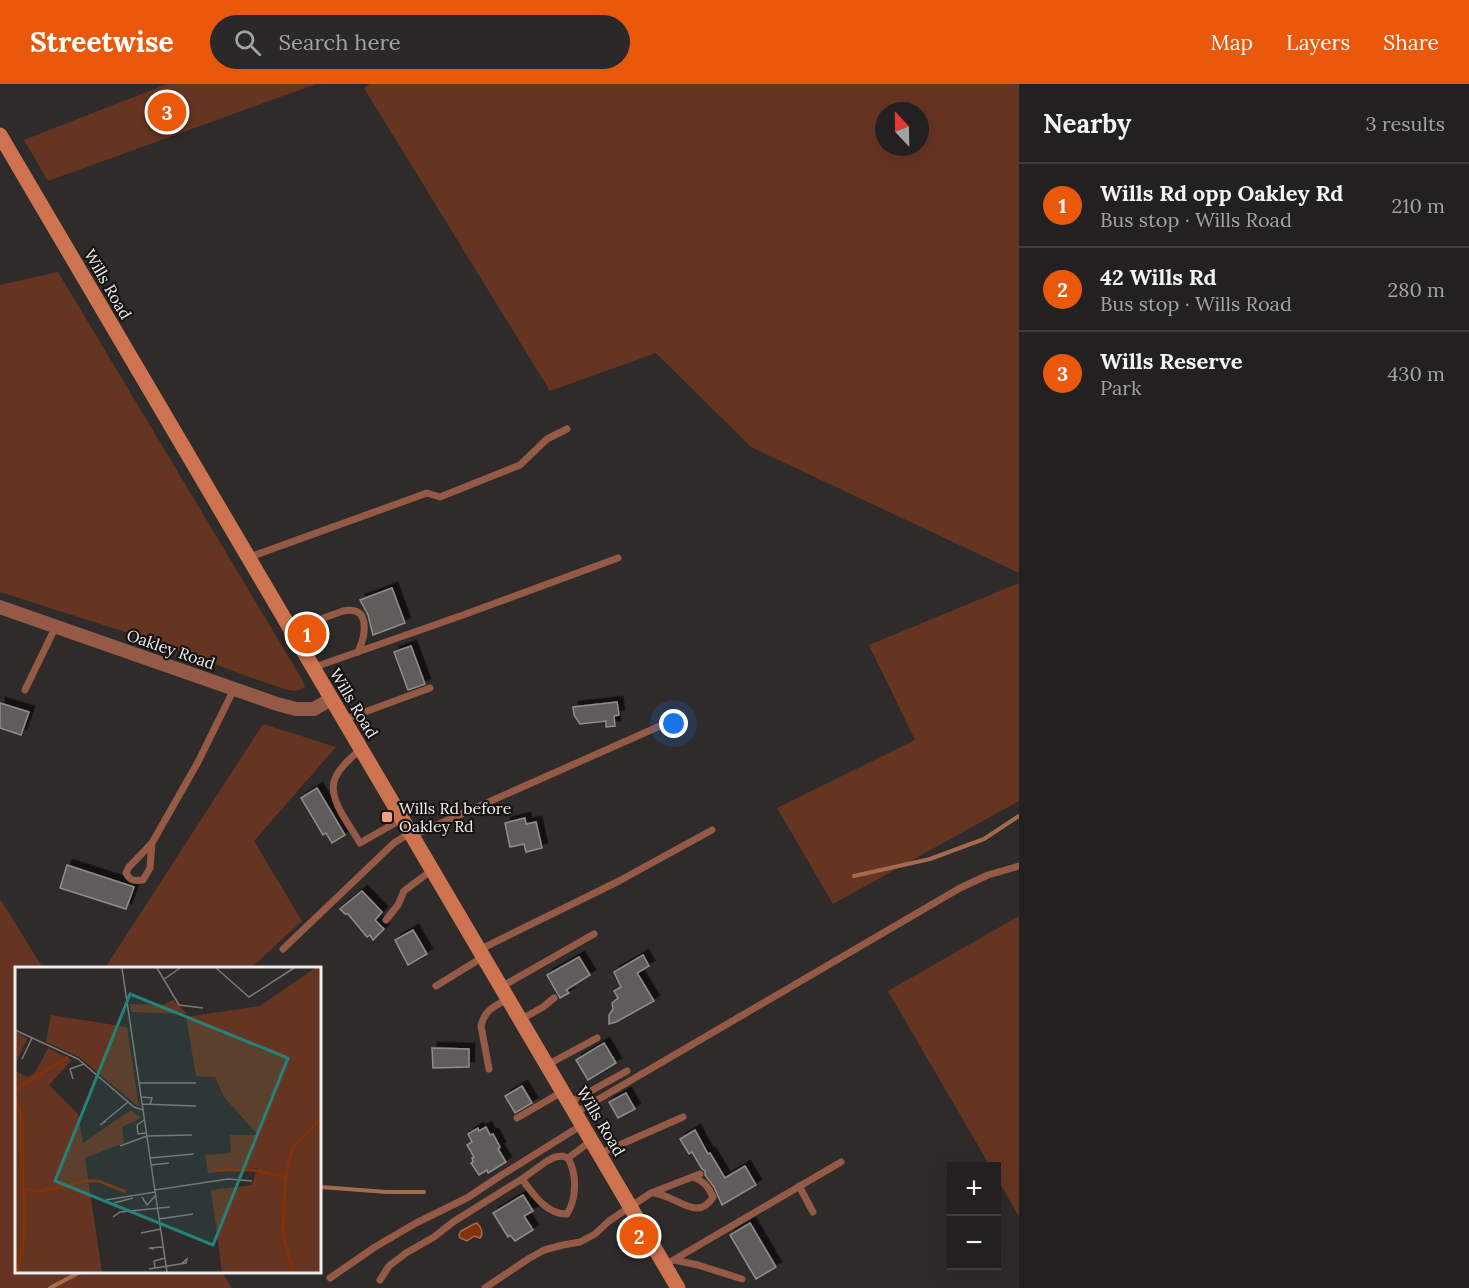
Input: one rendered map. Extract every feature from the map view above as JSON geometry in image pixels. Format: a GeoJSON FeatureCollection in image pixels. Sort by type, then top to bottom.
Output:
{"type":"FeatureCollection","features":[{"type":"Feature","properties":{"kind":"street","name":"Wills Road"},"geometry":{"type":"LineString","coordinates":[[0,135],[630,1206],[670,1263],[678,1288]]}},
{"type":"Feature","properties":{"kind":"street","name":"Oakley Road"},"geometry":{"type":"LineString","coordinates":[[0,607],[296,709],[314,709],[331,699]]}},
{"type":"Feature","properties":{"kind":"lane"},"geometry":{"type":"LineString","coordinates":[[248,558],[427,493],[440,497],[520,465],[547,439],[567,429]]}},
{"type":"Feature","properties":{"kind":"lane"},"geometry":{"type":"LineString","coordinates":[[312,668],[618,558]]}},
{"type":"Feature","properties":{"kind":"lane"},"geometry":{"type":"LineString","coordinates":[[290,630],[352,609],[362,616],[363,623],[363,637],[358,652]]}},
{"type":"Feature","properties":{"kind":"lane"},"geometry":{"type":"LineString","coordinates":[[25,690],[56,626]]}},
{"type":"Feature","properties":{"kind":"lane"},"geometry":{"type":"LineString","coordinates":[[343,720],[430,688]]}},
{"type":"Feature","properties":{"kind":"lane"},"geometry":{"type":"LineString","coordinates":[[152,843],[150,868],[143,880],[135,881],[128,878],[126,873],[129,867],[152,843],[198,762],[234,689]]}},
{"type":"Feature","properties":{"kind":"lane"},"geometry":{"type":"LineString","coordinates":[[283,949],[394,843],[660,726]]}},
{"type":"Feature","properties":{"kind":"lane"},"geometry":{"type":"LineString","coordinates":[[360,749],[344,766],[333,783],[333,792],[336,802],[360,843],[402,819]]}},
{"type":"Feature","properties":{"kind":"lane"},"geometry":{"type":"LineString","coordinates":[[436,986],[481,954],[712,830]]}},
{"type":"Feature","properties":{"kind":"lane"},"geometry":{"type":"LineString","coordinates":[[518,1118],[572,1108],[960,888],[987,875],[1019,866]]}},
{"type":"Feature","properties":{"kind":"lane"},"geometry":{"type":"LineString","coordinates":[[386,920],[398,905],[404,891],[432,870]]}},
{"type":"Feature","properties":{"kind":"lane"},"geometry":{"type":"LineString","coordinates":[[489,1069],[481,1026],[488,1011],[504,993],[594,934]]}},
{"type":"Feature","properties":{"kind":"lane"},"geometry":{"type":"LineString","coordinates":[[520,1020],[554,998]]}},
{"type":"Feature","properties":{"kind":"lane"},"geometry":{"type":"LineString","coordinates":[[547,1065],[597,1038]]}},
{"type":"Feature","properties":{"kind":"lane"},"geometry":{"type":"LineString","coordinates":[[330,1278],[375,1247],[416,1223],[467,1198],[500,1176],[572,1108],[627,1071]]}},
{"type":"Feature","properties":{"kind":"lane"},"geometry":{"type":"LineString","coordinates":[[380,1280],[389,1266],[406,1253],[434,1238],[453,1222],[555,1157],[568,1158],[683,1117]]}},
{"type":"Feature","properties":{"kind":"lane"},"geometry":{"type":"LineString","coordinates":[[522,1179],[547,1208],[558,1214],[567,1214],[574,1196],[572,1165],[568,1158]]}},
{"type":"Feature","properties":{"kind":"lane"},"geometry":{"type":"LineString","coordinates":[[670,1263],[840,1162]]}},
{"type":"Feature","properties":{"kind":"lane"},"geometry":{"type":"LineString","coordinates":[[485,1288],[544,1250],[580,1242],[595,1234],[609,1221],[651,1193],[696,1175],[709,1188],[713,1197],[708,1204],[693,1208],[662,1194],[651,1193]]}},
{"type":"Feature","properties":{"kind":"lane"},"geometry":{"type":"LineString","coordinates":[[799,1186],[813,1212]]}},
{"type":"Feature","properties":{"kind":"lane"},"geometry":{"type":"LineString","coordinates":[[670,1263],[698,1265],[742,1279]]}},
{"type":"Feature","properties":{"kind":"shaded area"},"geometry":{"type":"Polygon","coordinates":[[[167,84],[316,84],[48,181],[24,140],[167,84]]]}},
{"type":"Feature","properties":{"kind":"shaded area"},"geometry":{"type":"Polygon","coordinates":[[[370,84],[1019,84],[1019,573],[751,447],[656,353],[550,391],[364,88],[370,84]]]}},
{"type":"Feature","properties":{"kind":"shaded area"},"geometry":{"type":"Polygon","coordinates":[[[58,272],[305,687],[289,690],[272,685],[144,638],[0,592],[0,285],[58,272]]]}},
{"type":"Feature","properties":{"kind":"shaded area"},"geometry":{"type":"Polygon","coordinates":[[[1019,583],[1019,801],[833,904],[777,808],[915,740],[869,645],[1019,583]]]}},
{"type":"Feature","properties":{"kind":"shaded area"},"geometry":{"type":"Polygon","coordinates":[[[263,724],[336,747],[254,841],[302,921],[252,967],[106,967],[263,724]]]}},
{"type":"Feature","properties":{"kind":"shaded area"},"geometry":{"type":"Polygon","coordinates":[[[0,899],[42,967],[15,967],[15,1273],[223,1273],[232,1288],[0,1288],[0,899]]]}},
{"type":"Feature","properties":{"kind":"shaded area"},"geometry":{"type":"Polygon","coordinates":[[[1019,916],[1019,1217],[1001,1185],[1001,1162],[988,1162],[888,991],[1019,916]]]}},
{"type":"Feature","properties":{"kind":"shaded area"},"geometry":{"type":"Polygon","coordinates":[[[477,1223],[482,1230],[480,1238],[474,1236],[467,1241],[460,1238],[461,1231],[477,1223]]]}},
{"type":"Feature","properties":{"kind":"building"},"geometry":{"type":"Polygon","coordinates":[[[392,588],[405,623],[373,635],[368,615],[360,600],[392,588]]]}},
{"type":"Feature","properties":{"kind":"building"},"geometry":{"type":"Polygon","coordinates":[[[411,646],[425,684],[408,690],[394,652],[411,646]]]}},
{"type":"Feature","properties":{"kind":"building"},"geometry":{"type":"Polygon","coordinates":[[[617,702],[619,715],[614,716],[615,726],[606,727],[606,721],[580,724],[574,715],[573,707],[617,702]]]}},
{"type":"Feature","properties":{"kind":"building"},"geometry":{"type":"Polygon","coordinates":[[[0,703],[29,712],[21,735],[0,728],[0,703]]]}},
{"type":"Feature","properties":{"kind":"building"},"geometry":{"type":"Polygon","coordinates":[[[317,788],[345,835],[332,843],[326,833],[323,835],[301,798],[317,788]]]}},
{"type":"Feature","properties":{"kind":"building"},"geometry":{"type":"Polygon","coordinates":[[[525,818],[526,824],[536,822],[542,848],[526,852],[524,844],[510,847],[505,823],[525,818]]]}},
{"type":"Feature","properties":{"kind":"building"},"geometry":{"type":"Polygon","coordinates":[[[67,865],[134,887],[126,909],[60,888],[67,865]]]}},
{"type":"Feature","properties":{"kind":"building"},"geometry":{"type":"Polygon","coordinates":[[[362,891],[382,912],[375,920],[384,929],[373,940],[370,935],[367,937],[348,914],[340,909],[362,891]]]}},
{"type":"Feature","properties":{"kind":"building"},"geometry":{"type":"Polygon","coordinates":[[[413,930],[427,954],[408,965],[395,940],[413,930]]]}},
{"type":"Feature","properties":{"kind":"building"},"geometry":{"type":"Polygon","coordinates":[[[643,955],[649,966],[637,973],[654,1001],[609,1024],[609,1015],[613,1009],[612,1003],[618,998],[614,991],[621,987],[614,972],[643,955]]]}},
{"type":"Feature","properties":{"kind":"building"},"geometry":{"type":"Polygon","coordinates":[[[579,957],[590,975],[566,990],[569,993],[560,998],[547,975],[579,957]]]}},
{"type":"Feature","properties":{"kind":"building"},"geometry":{"type":"Polygon","coordinates":[[[604,1043],[616,1063],[588,1080],[576,1060],[604,1043]]]}},
{"type":"Feature","properties":{"kind":"building"},"geometry":{"type":"Polygon","coordinates":[[[432,1048],[469,1049],[469,1067],[433,1068],[432,1048]]]}},
{"type":"Feature","properties":{"kind":"building"},"geometry":{"type":"Polygon","coordinates":[[[522,1086],[532,1103],[515,1113],[505,1096],[522,1086]]]}},
{"type":"Feature","properties":{"kind":"building"},"geometry":{"type":"Polygon","coordinates":[[[626,1093],[635,1109],[618,1118],[609,1102],[626,1093]]]}},
{"type":"Feature","properties":{"kind":"building"},"geometry":{"type":"Polygon","coordinates":[[[486,1127],[490,1135],[493,1134],[506,1162],[488,1173],[487,1170],[479,1175],[471,1163],[474,1157],[467,1145],[472,1142],[468,1134],[478,1128],[479,1131],[486,1127]]]}},
{"type":"Feature","properties":{"kind":"building"},"geometry":{"type":"Polygon","coordinates":[[[695,1130],[725,1178],[745,1166],[756,1185],[722,1205],[705,1171],[692,1152],[689,1154],[680,1139],[695,1130]]]}},
{"type":"Feature","properties":{"kind":"building"},"geometry":{"type":"Polygon","coordinates":[[[523,1195],[533,1211],[524,1216],[533,1230],[515,1241],[510,1235],[508,1237],[493,1213],[523,1195]]]}},
{"type":"Feature","properties":{"kind":"building"},"geometry":{"type":"Polygon","coordinates":[[[750,1223],[776,1267],[756,1279],[730,1235],[750,1223]]]}},
{"type":"Feature","properties":{"kind":"waterway"},"geometry":{"type":"LineString","coordinates":[[854,876],[930,859],[984,839],[1019,816]]}},
{"type":"Feature","properties":{"kind":"waterway"},"geometry":{"type":"LineString","coordinates":[[321,1187],[424,1192]]}},
{"type":"Feature","properties":{"kind":"waterway"},"geometry":{"type":"LineString","coordinates":[[50,1288],[78,1273]]}},
{"type":"Feature","properties":{"kind":"place","name":"Wills Reserve"},"geometry":{"type":"Point","coordinates":[167,112]}},
{"type":"Feature","properties":{"kind":"place","name":"Wills Rd opp Oakley Rd"},"geometry":{"type":"Point","coordinates":[307,634]}},
{"type":"Feature","properties":{"kind":"place","name":"Wills Rd before Oakley Rd"},"geometry":{"type":"Point","coordinates":[387,817]}},
{"type":"Feature","properties":{"kind":"place","name":"42 Wills Rd"},"geometry":{"type":"Point","coordinates":[639,1236]}}]}
